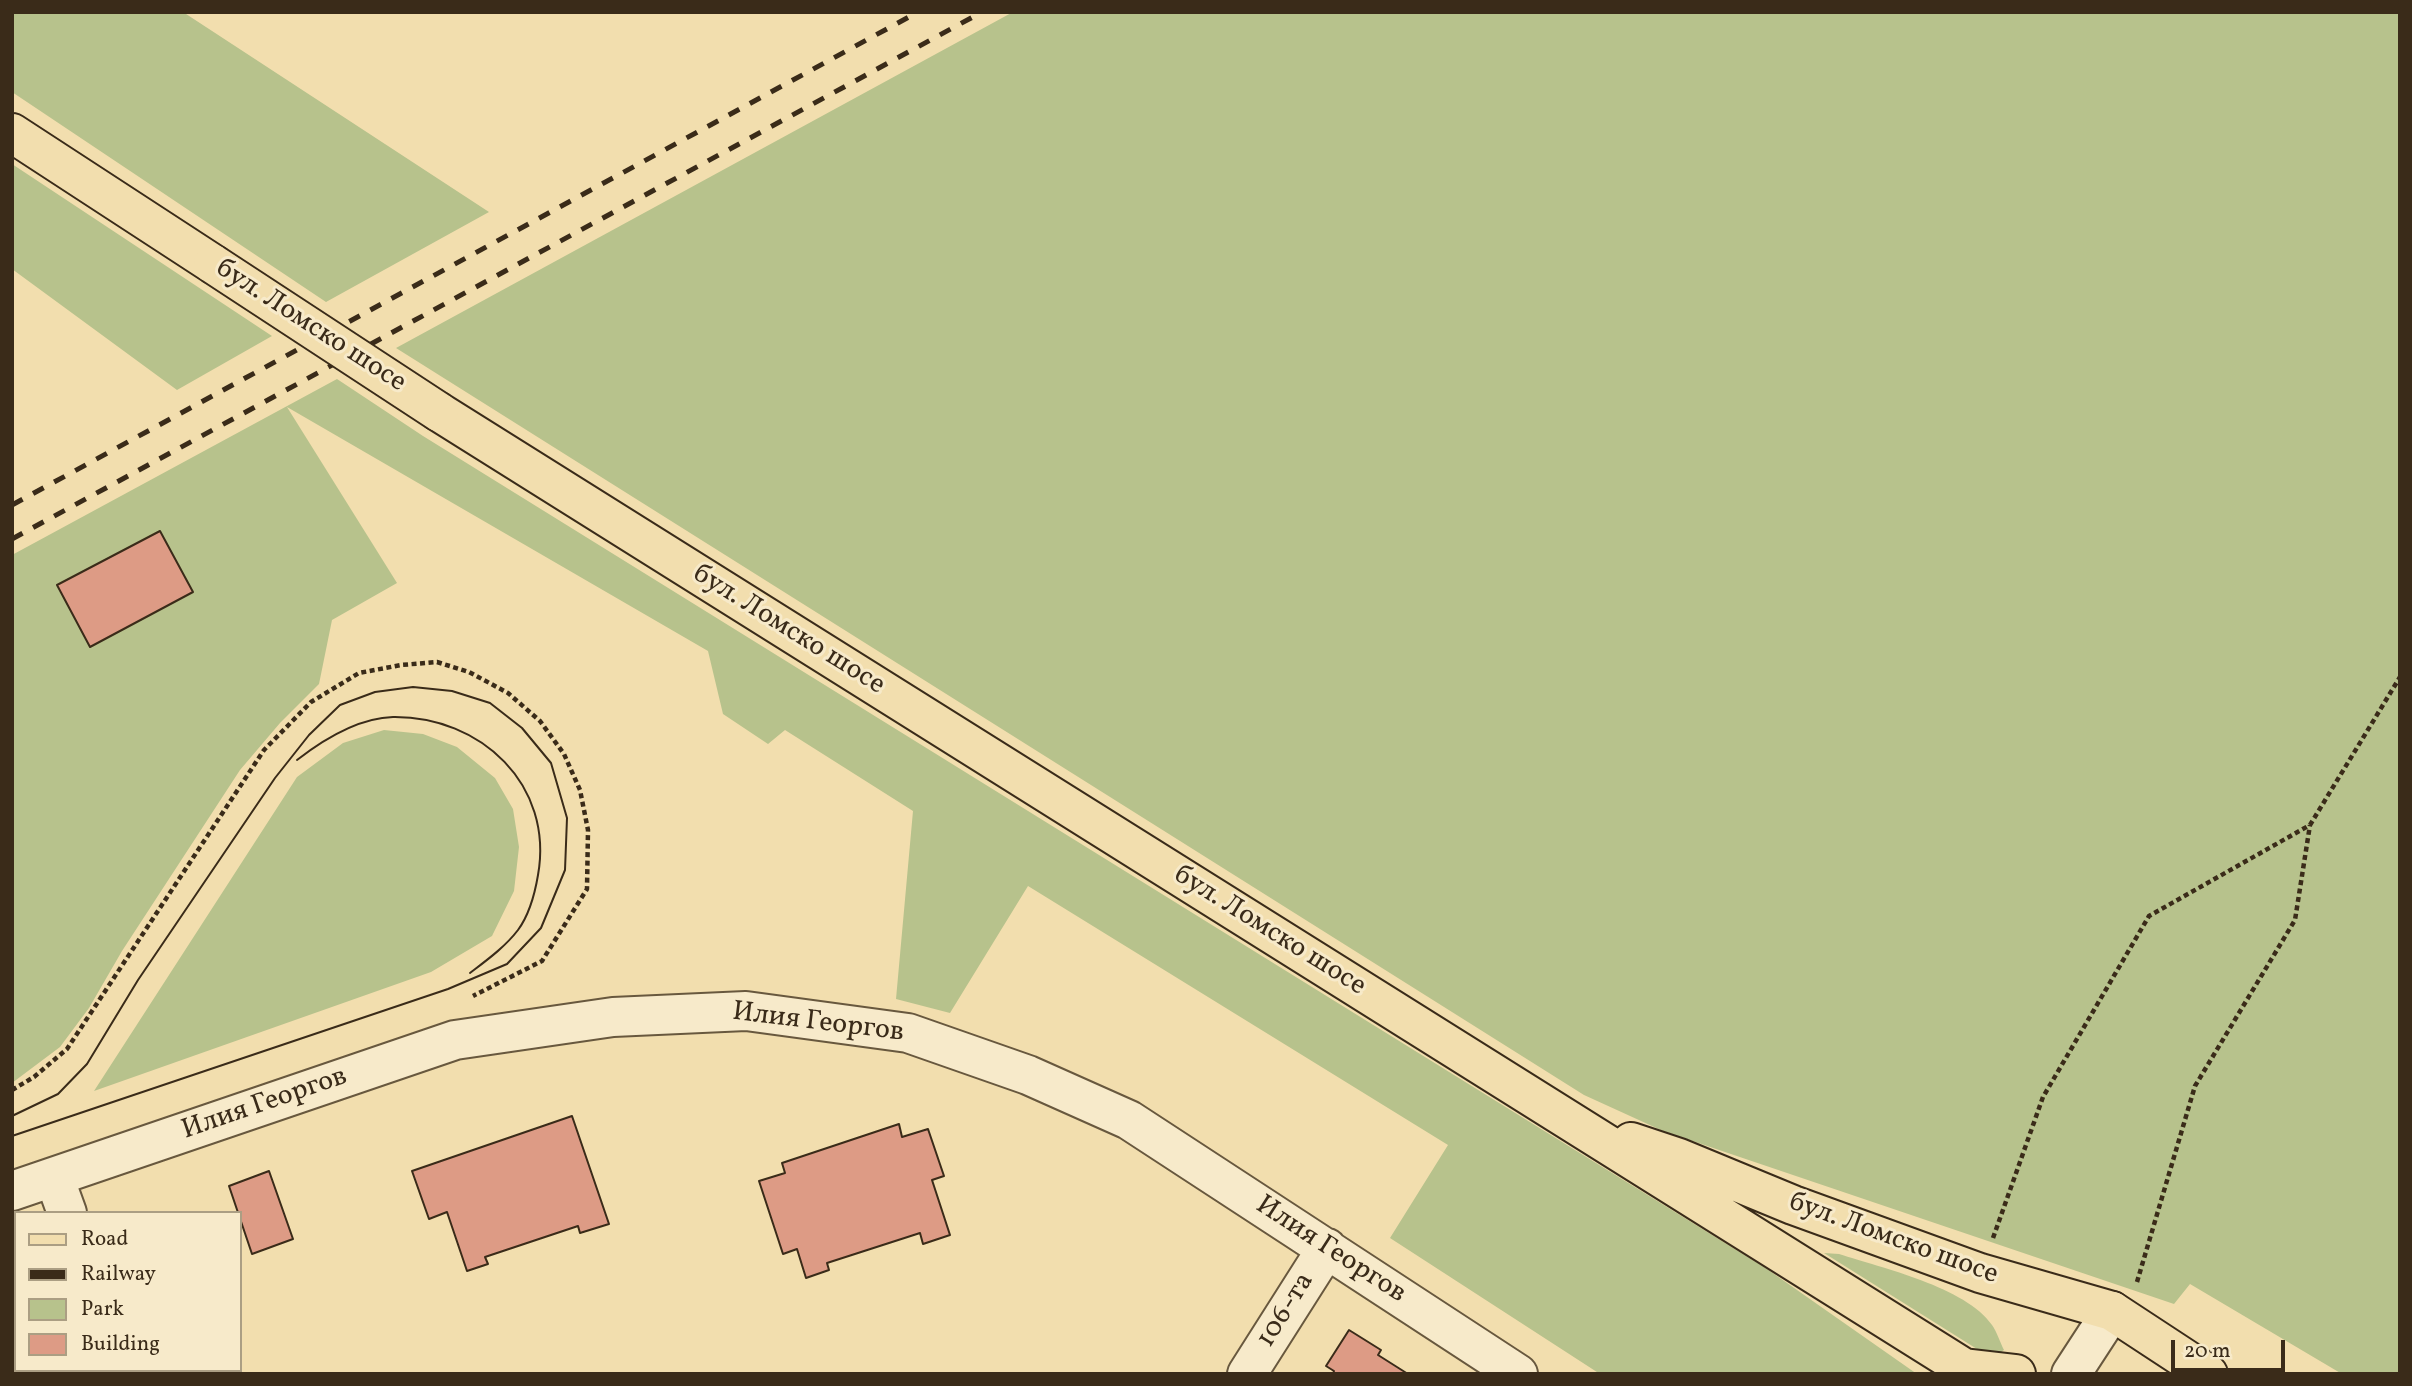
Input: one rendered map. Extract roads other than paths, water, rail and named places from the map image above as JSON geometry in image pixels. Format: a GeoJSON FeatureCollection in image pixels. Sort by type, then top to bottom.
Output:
{"type":"FeatureCollection","features":[{"type":"Feature","properties":{"kind":"main road","name":"бул. Ломско шосе"},"geometry":{"type":"LineString","coordinates":[[12,133],[439,412],[1964,1368],[2015,1374]]}},
{"type":"Feature","properties":{"kind":"main road","name":"бул. Ломско шосе"},"geometry":{"type":"LineString","coordinates":[[1570,1121],[1679,1158],[1793,1205],[1980,1273],[2112,1311],[2208,1374]]}},
{"type":"Feature","properties":{"kind":"street","name":"Илия Георгов"},"geometry":{"type":"LineString","coordinates":[[12,1191],[455,1040],[613,1017],[746,1011],[908,1033],[1028,1075],[1129,1121],[1518,1374]]}},
{"type":"Feature","properties":{"kind":"street"},"geometry":{"type":"LineString","coordinates":[[54,1177],[65,1211]]}},
{"type":"Feature","properties":{"kind":"street","name":"106-та"},"geometry":{"type":"LineString","coordinates":[[1247,1374],[1327,1248]]}},
{"type":"Feature","properties":{"kind":"street"},"geometry":{"type":"LineString","coordinates":[[2071,1374],[2112,1311]]}},
{"type":"Feature","properties":{"kind":"tram line"},"geometry":{"type":"LineString","coordinates":[[12,1116],[58,1094],[87,1064],[138,980],[275,778],[309,735],[340,705],[375,692],[413,687],[452,691],[490,703],[522,728],[551,763],[567,818],[565,870],[541,928],[507,964],[448,989],[12,1136]]}},
{"type":"Feature","properties":{"kind":"tram line"},"geometry":{"type":"LineString","coordinates":[[297,760],[342,731],[367,721],[393,717],[425,720],[455,729],[482,743],[504,762],[522,785],[534,812],[540,842],[538,875],[531,904],[518,930],[502,948],[470,973]]}},
{"type":"Feature","properties":{"kind":"railway"},"geometry":{"type":"LineString","coordinates":[[12,505],[918,12]]}},
{"type":"Feature","properties":{"kind":"railway"},"geometry":{"type":"LineString","coordinates":[[12,539],[982,12]]}}]}
